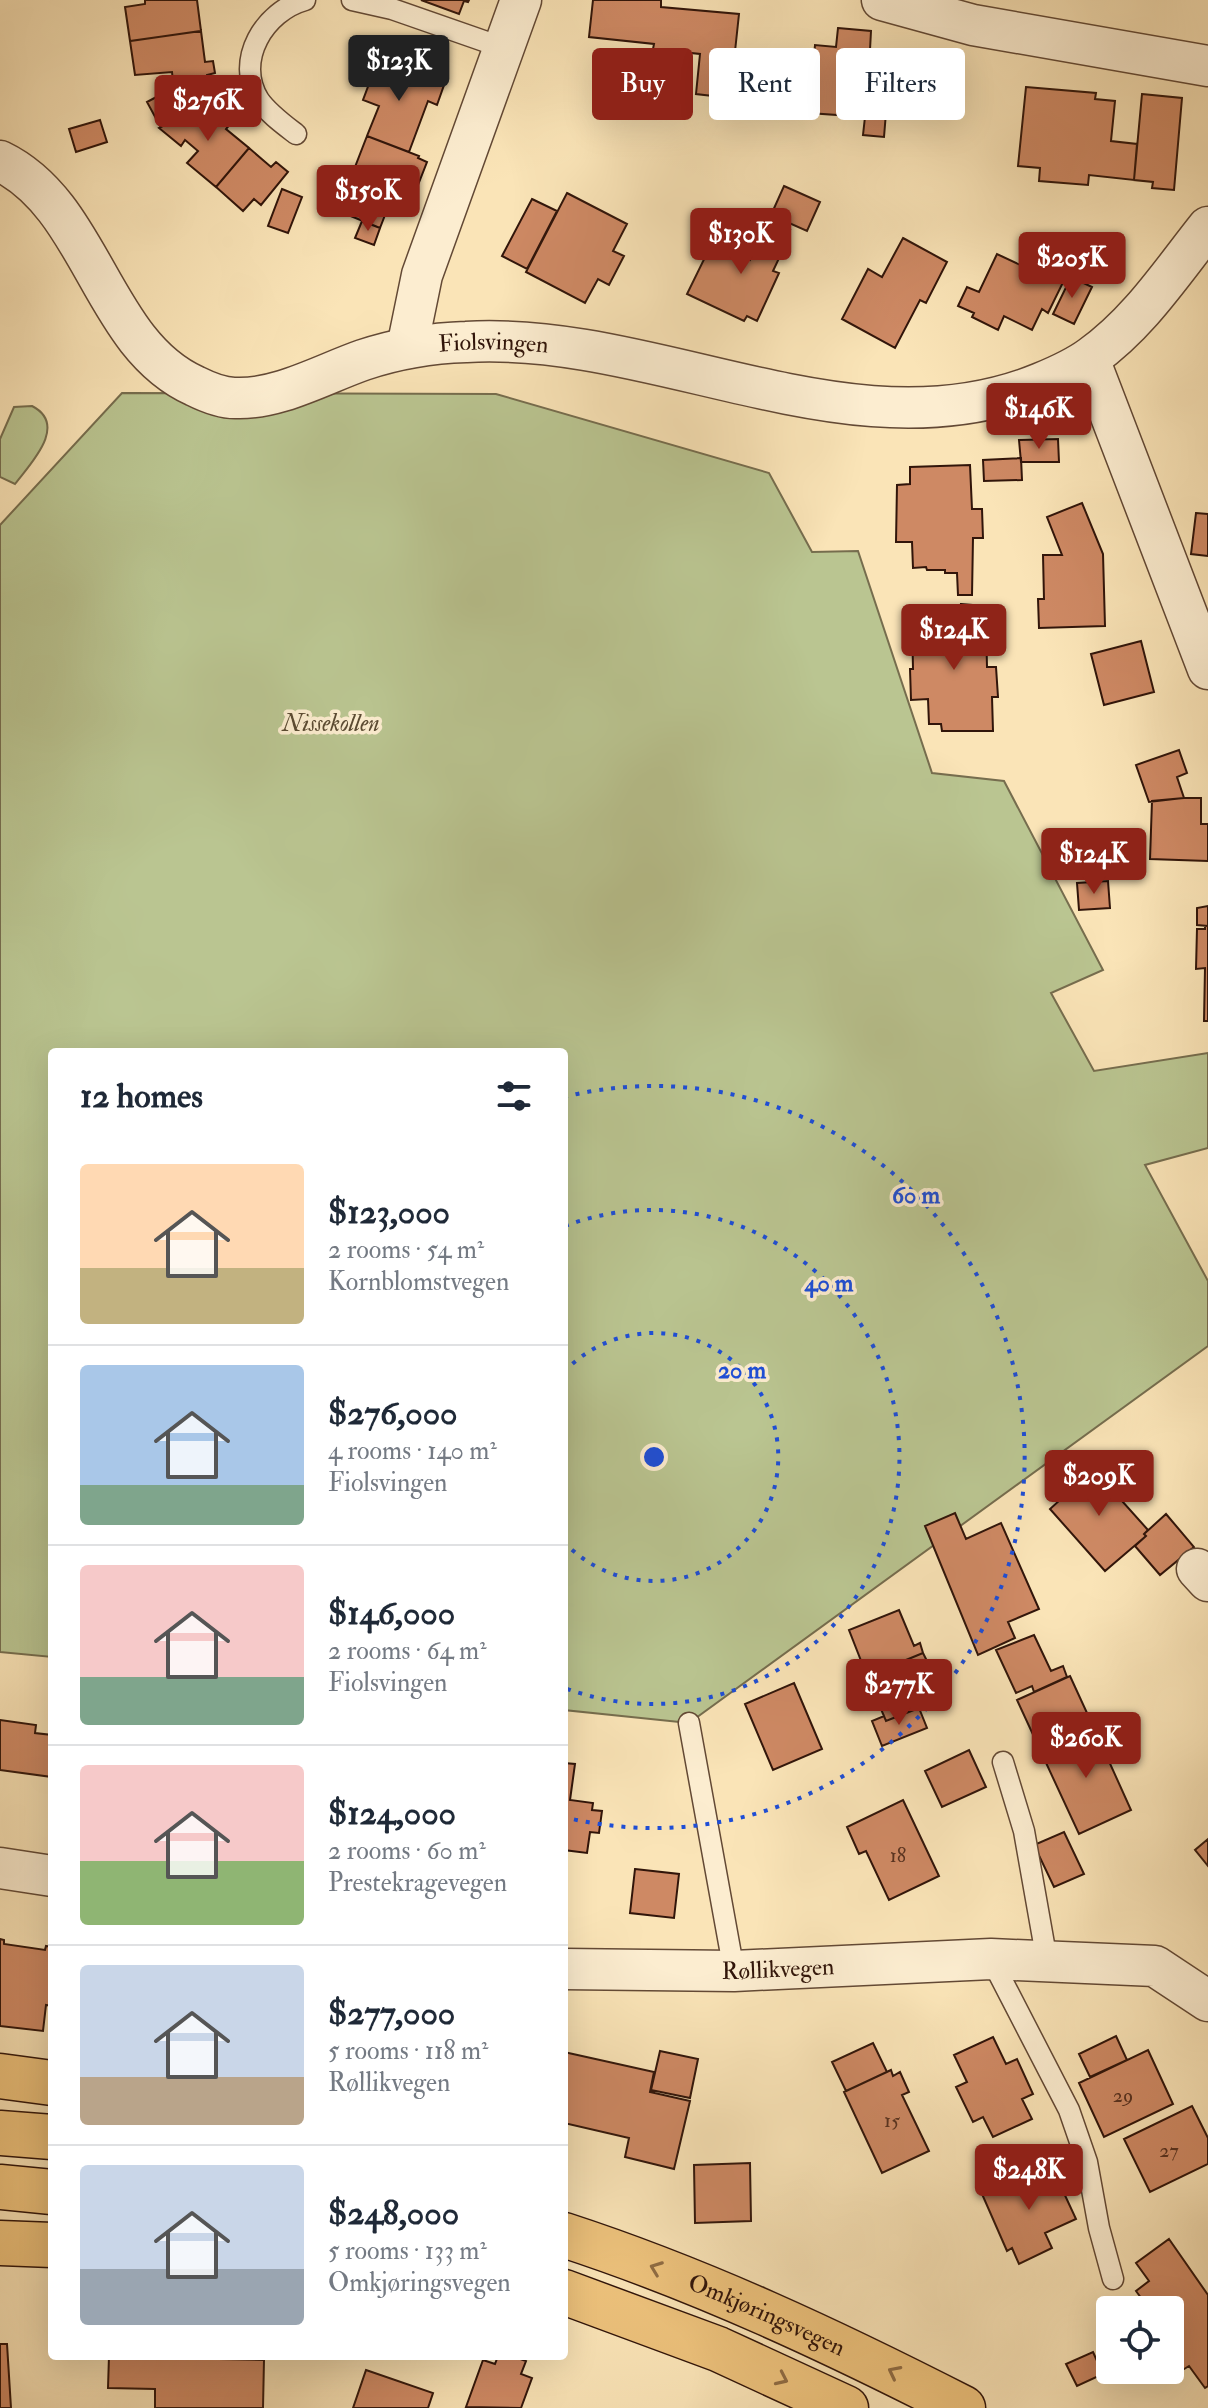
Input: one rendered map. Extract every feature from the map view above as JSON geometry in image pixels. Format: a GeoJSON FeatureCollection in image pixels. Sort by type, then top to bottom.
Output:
{"type":"FeatureCollection","features":[{"type":"Feature","properties":{"kind":"highway"},"geometry":{"type":"LineString","coordinates":[[0,2076],[48,2082]]}},
{"type":"Feature","properties":{"kind":"highway"},"geometry":{"type":"LineString","coordinates":[[0,2133],[48,2137]]}},
{"type":"Feature","properties":{"kind":"highway"},"geometry":{"type":"LineString","coordinates":[[0,2187],[48,2192]]}},
{"type":"Feature","properties":{"kind":"highway","name":"Omkjøringsvegen"},"geometry":{"type":"LineString","coordinates":[[568,2236],[736,2299],[872,2361],[963,2408]]}},
{"type":"Feature","properties":{"kind":"highway"},"geometry":{"type":"LineString","coordinates":[[0,2243],[48,2245]]}},
{"type":"Feature","properties":{"kind":"highway","name":"Omkjøringsvegen"},"geometry":{"type":"LineString","coordinates":[[568,2293],[718,2349],[846,2408]]}},
{"type":"Feature","properties":{"kind":"street"},"geometry":{"type":"LineString","coordinates":[[407,348],[422,275],[521,0]]}},
{"type":"Feature","properties":{"kind":"street"},"geometry":{"type":"LineString","coordinates":[[882,0],[973,25],[1208,66]]}},
{"type":"Feature","properties":{"kind":"street","name":"Fiolsvingen"},"geometry":{"type":"LineString","coordinates":[[0,161],[30,180],[51,203],[152,356],[172,374],[194,386],[235,398],[278,391],[407,348],[468,341],[537,344],[618,354],[834,403],[886,409],[932,408],[978,402],[1020,392],[1089,359],[1142,311],[1208,227]]}},
{"type":"Feature","properties":{"kind":"street"},"geometry":{"type":"LineString","coordinates":[[1089,359],[1208,669]]}},
{"type":"Feature","properties":{"kind":"street"},"geometry":{"type":"LineString","coordinates":[[0,1868],[48,1875]]}},
{"type":"Feature","properties":{"kind":"street","name":"Røllikvegen"},"geometry":{"type":"LineString","coordinates":[[568,1969],[734,1971],[991,1959],[1155,1966],[1208,2001]]}},
{"type":"Feature","properties":{"kind":"lane"},"geometry":{"type":"LineString","coordinates":[[296,134],[258,99],[249,68],[257,37],[278,11],[305,0]]}},
{"type":"Feature","properties":{"kind":"lane"},"geometry":{"type":"LineString","coordinates":[[352,0],[392,9],[504,48]]}},
{"type":"Feature","properties":{"kind":"lane"},"geometry":{"type":"LineString","coordinates":[[689,1723],[734,1971]]}},
{"type":"Feature","properties":{"kind":"lane"},"geometry":{"type":"LineString","coordinates":[[1003,1762],[1024,1831],[1047,1961]]}},
{"type":"Feature","properties":{"kind":"lane"},"geometry":{"type":"LineString","coordinates":[[991,1959],[1069,2110],[1087,2162],[1099,2228],[1113,2279]]}},
{"type":"Feature","properties":{"kind":"green space","name":"Nissekollen"},"geometry":{"type":"Polygon","coordinates":[[[122,393],[496,394],[769,473],[812,552],[858,551],[932,773],[1004,781],[1103,970],[1051,993],[1094,1071],[1208,1053],[1208,1148],[1145,1165],[1208,1281],[1208,1346],[689,1723],[568,1710],[568,1048],[48,1048],[48,1657],[0,1652],[0,525],[122,393]]]}},
{"type":"Feature","properties":{"kind":"green space"},"geometry":{"type":"Polygon","coordinates":[[[32,406],[43,414],[47,434],[37,456],[15,484],[0,477],[0,439],[14,407],[32,406]]]}},
{"type":"Feature","properties":{"kind":"building"},"geometry":{"type":"Polygon","coordinates":[[[145,0],[197,0],[201,31],[130,41],[125,7],[145,4],[145,0]]]}},
{"type":"Feature","properties":{"kind":"building"},"geometry":{"type":"Polygon","coordinates":[[[421,0],[469,0],[464,1],[459,14],[421,0]]]}},
{"type":"Feature","properties":{"kind":"building"},"geometry":{"type":"Polygon","coordinates":[[[593,0],[661,0],[661,7],[739,14],[735,48],[709,48],[709,96],[696,94],[700,54],[693,53],[693,48],[653,48],[654,44],[589,37],[593,0]]]}},
{"type":"Feature","properties":{"kind":"building"},"geometry":{"type":"Polygon","coordinates":[[[838,28],[871,31],[870,48],[836,48],[836,115],[820,114],[820,48],[815,48],[815,45],[836,47],[838,28]]]}},
{"type":"Feature","properties":{"kind":"building"},"geometry":{"type":"Polygon","coordinates":[[[201,31],[205,62],[213,61],[215,73],[173,82],[172,72],[135,75],[130,41],[201,31]]]}},
{"type":"Feature","properties":{"kind":"building"},"geometry":{"type":"Polygon","coordinates":[[[378,60],[403,70],[406,62],[418,66],[415,74],[444,85],[437,105],[428,101],[409,152],[367,136],[379,106],[363,100],[378,60]]]}},
{"type":"Feature","properties":{"kind":"building"},"geometry":{"type":"Polygon","coordinates":[[[188,80],[201,104],[160,126],[147,102],[188,80]]]}},
{"type":"Feature","properties":{"kind":"building"},"geometry":{"type":"Polygon","coordinates":[[[1026,87],[1096,93],[1095,99],[1115,101],[1111,141],[1137,144],[1134,180],[1089,175],[1088,185],[1039,181],[1040,168],[1018,166],[1026,87]]]}},
{"type":"Feature","properties":{"kind":"building"},"geometry":{"type":"Polygon","coordinates":[[[1142,94],[1182,98],[1174,190],[1152,188],[1153,182],[1134,180],[1142,94]]]}},
{"type":"Feature","properties":{"kind":"building"},"geometry":{"type":"Polygon","coordinates":[[[200,106],[213,118],[219,112],[231,123],[226,129],[249,148],[216,187],[187,163],[198,151],[185,140],[181,146],[159,128],[200,106]]]}},
{"type":"Feature","properties":{"kind":"building"},"geometry":{"type":"Polygon","coordinates":[[[100,120],[107,142],[76,152],[69,129],[100,120]]]}},
{"type":"Feature","properties":{"kind":"building"},"geometry":{"type":"Polygon","coordinates":[[[865,120],[885,120],[884,137],[863,135],[865,120]]]}},
{"type":"Feature","properties":{"kind":"building"},"geometry":{"type":"Polygon","coordinates":[[[367,136],[427,162],[418,185],[409,181],[407,188],[397,184],[380,228],[338,211],[367,136]]]}},
{"type":"Feature","properties":{"kind":"building"},"geometry":{"type":"Polygon","coordinates":[[[249,148],[271,167],[276,162],[288,172],[261,205],[254,199],[243,211],[216,187],[249,148]]]}},
{"type":"Feature","properties":{"kind":"building"},"geometry":{"type":"Polygon","coordinates":[[[784,186],[820,202],[807,231],[771,215],[784,186]]]}},
{"type":"Feature","properties":{"kind":"building"},"geometry":{"type":"Polygon","coordinates":[[[282,189],[302,197],[288,233],[268,226],[282,189]]]}},
{"type":"Feature","properties":{"kind":"building"},"geometry":{"type":"Polygon","coordinates":[[[567,193],[627,224],[613,251],[624,256],[609,285],[598,279],[585,303],[526,272],[567,193]]]}},
{"type":"Feature","properties":{"kind":"building"},"geometry":{"type":"Polygon","coordinates":[[[532,199],[557,211],[527,269],[502,256],[532,199]]]}},
{"type":"Feature","properties":{"kind":"building"},"geometry":{"type":"Polygon","coordinates":[[[362,221],[380,228],[374,245],[355,238],[362,221]]]}},
{"type":"Feature","properties":{"kind":"building"},"geometry":{"type":"Polygon","coordinates":[[[769,221],[790,230],[773,271],[779,273],[757,321],[747,316],[744,321],[687,294],[713,241],[750,260],[769,221]]]}},
{"type":"Feature","properties":{"kind":"building"},"geometry":{"type":"Polygon","coordinates":[[[903,238],[947,262],[926,303],[920,300],[895,348],[842,319],[868,269],[882,277],[903,238]]]}},
{"type":"Feature","properties":{"kind":"building"},"geometry":{"type":"Polygon","coordinates":[[[1046,250],[1073,262],[1048,313],[1042,309],[1032,330],[1004,316],[998,330],[958,306],[967,287],[979,292],[997,254],[1035,272],[1046,250]]]}},
{"type":"Feature","properties":{"kind":"building"},"geometry":{"type":"Polygon","coordinates":[[[1071,277],[1092,287],[1074,324],[1053,314],[1071,277]]]}},
{"type":"Feature","properties":{"kind":"building"},"geometry":{"type":"Polygon","coordinates":[[[1058,439],[1059,462],[1021,462],[1019,440],[1058,439]]]}},
{"type":"Feature","properties":{"kind":"building"},"geometry":{"type":"Polygon","coordinates":[[[1021,458],[1022,480],[984,481],[983,460],[1021,458]]]}},
{"type":"Feature","properties":{"kind":"building"},"geometry":{"type":"Polygon","coordinates":[[[970,465],[972,509],[982,509],[983,538],[973,538],[972,595],[958,595],[957,573],[927,570],[926,567],[913,568],[912,542],[896,542],[897,485],[910,484],[910,467],[970,465]]]}},
{"type":"Feature","properties":{"kind":"building"},"geometry":{"type":"Polygon","coordinates":[[[1082,503],[1103,554],[1105,626],[1039,628],[1038,599],[1044,599],[1043,555],[1062,555],[1047,517],[1082,503]]]}},
{"type":"Feature","properties":{"kind":"building"},"geometry":{"type":"Polygon","coordinates":[[[1196,513],[1208,514],[1208,556],[1191,554],[1196,513]]]}},
{"type":"Feature","properties":{"kind":"building"},"geometry":{"type":"Polygon","coordinates":[[[961,604],[972,605],[973,622],[986,622],[987,667],[996,667],[998,697],[992,697],[993,731],[942,731],[941,724],[929,724],[928,699],[911,700],[912,620],[962,618],[961,604]]]}},
{"type":"Feature","properties":{"kind":"building"},"geometry":{"type":"Polygon","coordinates":[[[1141,641],[1154,692],[1104,705],[1091,654],[1141,641]]]}},
{"type":"Feature","properties":{"kind":"building"},"geometry":{"type":"Polygon","coordinates":[[[1179,750],[1187,773],[1177,777],[1184,798],[1149,802],[1136,765],[1179,750]]]}},
{"type":"Feature","properties":{"kind":"building"},"geometry":{"type":"Polygon","coordinates":[[[1201,798],[1201,824],[1208,824],[1208,861],[1150,859],[1152,801],[1201,798]]]}},
{"type":"Feature","properties":{"kind":"building"},"geometry":{"type":"Polygon","coordinates":[[[1108,881],[1110,908],[1079,910],[1077,883],[1108,881]]]}},
{"type":"Feature","properties":{"kind":"building"},"geometry":{"type":"Polygon","coordinates":[[[1208,906],[1208,926],[1197,925],[1197,908],[1208,906]]]}},
{"type":"Feature","properties":{"kind":"building"},"geometry":{"type":"Polygon","coordinates":[[[1208,926],[1208,1021],[1204,1021],[1205,968],[1196,969],[1197,929],[1205,929],[1208,926]]]}},
{"type":"Feature","properties":{"kind":"building"},"geometry":{"type":"Polygon","coordinates":[[[1088,1463],[1148,1530],[1144,1534],[1146,1536],[1105,1571],[1050,1509],[1071,1490],[1065,1483],[1088,1463]]]}},
{"type":"Feature","properties":{"kind":"building"},"geometry":{"type":"Polygon","coordinates":[[[955,1513],[966,1539],[1001,1523],[1039,1609],[1008,1622],[1015,1638],[978,1655],[925,1526],[955,1513]]]}},
{"type":"Feature","properties":{"kind":"building"},"geometry":{"type":"Polygon","coordinates":[[[1166,1514],[1194,1547],[1160,1575],[1135,1546],[1166,1514]]]}},
{"type":"Feature","properties":{"kind":"building"},"geometry":{"type":"Polygon","coordinates":[[[899,1610],[914,1646],[920,1643],[923,1653],[867,1676],[849,1630],[899,1610]]]}},
{"type":"Feature","properties":{"kind":"building"},"geometry":{"type":"Polygon","coordinates":[[[1034,1635],[1051,1671],[1063,1666],[1067,1677],[1034,1692],[1032,1686],[1016,1693],[996,1650],[1034,1635]]]}},
{"type":"Feature","properties":{"kind":"building"},"geometry":{"type":"Polygon","coordinates":[[[923,1653],[927,1661],[921,1664],[936,1701],[886,1721],[867,1676],[923,1653]]]}},
{"type":"Feature","properties":{"kind":"building"},"geometry":{"type":"Polygon","coordinates":[[[1070,1676],[1093,1726],[1041,1752],[1017,1700],[1070,1676]]]}},
{"type":"Feature","properties":{"kind":"building"},"geometry":{"type":"Polygon","coordinates":[[[794,1683],[822,1749],[773,1770],[745,1704],[794,1683]]]}},
{"type":"Feature","properties":{"kind":"building"},"geometry":{"type":"Polygon","coordinates":[[[919,1708],[927,1728],[882,1746],[872,1721],[884,1716],[886,1721],[919,1708]]]}},
{"type":"Feature","properties":{"kind":"building"},"geometry":{"type":"Polygon","coordinates":[[[0,1720],[36,1725],[35,1733],[48,1735],[48,1776],[0,1770],[0,1720]]]}},
{"type":"Feature","properties":{"kind":"building"},"geometry":{"type":"Polygon","coordinates":[[[1093,1726],[1131,1810],[1079,1834],[1041,1752],[1093,1726]]]}},
{"type":"Feature","properties":{"kind":"building"},"geometry":{"type":"Polygon","coordinates":[[[969,1750],[986,1787],[942,1807],[925,1771],[969,1750]]]}},
{"type":"Feature","properties":{"kind":"building"},"geometry":{"type":"Polygon","coordinates":[[[568,1763],[575,1764],[570,1800],[593,1803],[592,1810],[602,1811],[599,1833],[590,1832],[587,1853],[568,1851],[568,1763]]]}},
{"type":"Feature","properties":{"kind":"building"},"geometry":{"type":"Polygon","coordinates":[[[903,1800],[939,1876],[889,1900],[866,1851],[859,1854],[847,1827],[903,1800]]]}},
{"type":"Feature","properties":{"kind":"building"},"geometry":{"type":"Polygon","coordinates":[[[1064,1832],[1084,1874],[1054,1887],[1034,1845],[1064,1832]]]}},
{"type":"Feature","properties":{"kind":"building"},"geometry":{"type":"Polygon","coordinates":[[[1208,1839],[1208,1866],[1195,1850],[1208,1839]]]}},
{"type":"Feature","properties":{"kind":"building"},"geometry":{"type":"Polygon","coordinates":[[[635,1869],[679,1874],[674,1918],[630,1913],[635,1869]]]}},
{"type":"Feature","properties":{"kind":"building"},"geometry":{"type":"Polygon","coordinates":[[[0,1939],[4,1940],[4,1944],[45,1950],[48,1946],[48,2005],[43,2031],[0,2026],[0,1939]]]}},
{"type":"Feature","properties":{"kind":"building"},"geometry":{"type":"Polygon","coordinates":[[[1116,2036],[1127,2060],[1090,2077],[1079,2054],[1116,2036]]]}},
{"type":"Feature","properties":{"kind":"building"},"geometry":{"type":"Polygon","coordinates":[[[993,2037],[1006,2064],[1017,2059],[1033,2094],[1022,2099],[1032,2119],[993,2137],[983,2117],[973,2122],[956,2087],[967,2082],[954,2055],[993,2037]]]}},
{"type":"Feature","properties":{"kind":"building"},"geometry":{"type":"Polygon","coordinates":[[[873,2043],[887,2072],[846,2091],[832,2062],[873,2043]]]}},
{"type":"Feature","properties":{"kind":"building"},"geometry":{"type":"Polygon","coordinates":[[[1148,2050],[1173,2104],[1104,2137],[1079,2083],[1148,2050]]]}},
{"type":"Feature","properties":{"kind":"building"},"geometry":{"type":"Polygon","coordinates":[[[660,2051],[698,2059],[690,2098],[651,2090],[660,2051]]]}},
{"type":"Feature","properties":{"kind":"building"},"geometry":{"type":"Polygon","coordinates":[[[568,2053],[654,2072],[650,2092],[690,2101],[674,2169],[625,2157],[629,2138],[568,2124],[568,2053]]]}},
{"type":"Feature","properties":{"kind":"building"},"geometry":{"type":"Polygon","coordinates":[[[891,2070],[893,2076],[900,2072],[909,2092],[902,2095],[929,2151],[882,2173],[844,2092],[891,2070]]]}},
{"type":"Feature","properties":{"kind":"building"},"geometry":{"type":"Polygon","coordinates":[[[1192,2106],[1208,2138],[1208,2164],[1150,2192],[1124,2139],[1192,2106]]]}},
{"type":"Feature","properties":{"kind":"building"},"geometry":{"type":"Polygon","coordinates":[[[750,2163],[751,2221],[695,2223],[694,2165],[750,2163]]]}},
{"type":"Feature","properties":{"kind":"building"},"geometry":{"type":"Polygon","coordinates":[[[1050,2163],[1076,2219],[1045,2233],[1052,2248],[1019,2264],[1012,2248],[1007,2251],[982,2194],[1050,2163]]]}},
{"type":"Feature","properties":{"kind":"building"},"geometry":{"type":"Polygon","coordinates":[[[1169,2239],[1208,2295],[1208,2386],[1205,2388],[1189,2366],[1184,2369],[1184,2296],[1140,2296],[1136,2291],[1149,2281],[1136,2263],[1169,2239]]]}},
{"type":"Feature","properties":{"kind":"building"},"geometry":{"type":"Polygon","coordinates":[[[0,2344],[7,2344],[11,2408],[0,2408],[0,2344]]]}},
{"type":"Feature","properties":{"kind":"building"},"geometry":{"type":"Polygon","coordinates":[[[1093,2352],[1096,2377],[1077,2386],[1066,2364],[1093,2352]]]}},
{"type":"Feature","properties":{"kind":"building"},"geometry":{"type":"Polygon","coordinates":[[[109,2360],[264,2360],[263,2408],[155,2408],[155,2389],[108,2388],[109,2360]]]}},
{"type":"Feature","properties":{"kind":"building"},"geometry":{"type":"Polygon","coordinates":[[[483,2360],[495,2364],[496,2360],[526,2361],[521,2374],[532,2378],[521,2408],[466,2407],[483,2360]]]}},
{"type":"Feature","properties":{"kind":"building"},"geometry":{"type":"Polygon","coordinates":[[[366,2370],[433,2393],[428,2408],[353,2408],[366,2370]]]}}]}
